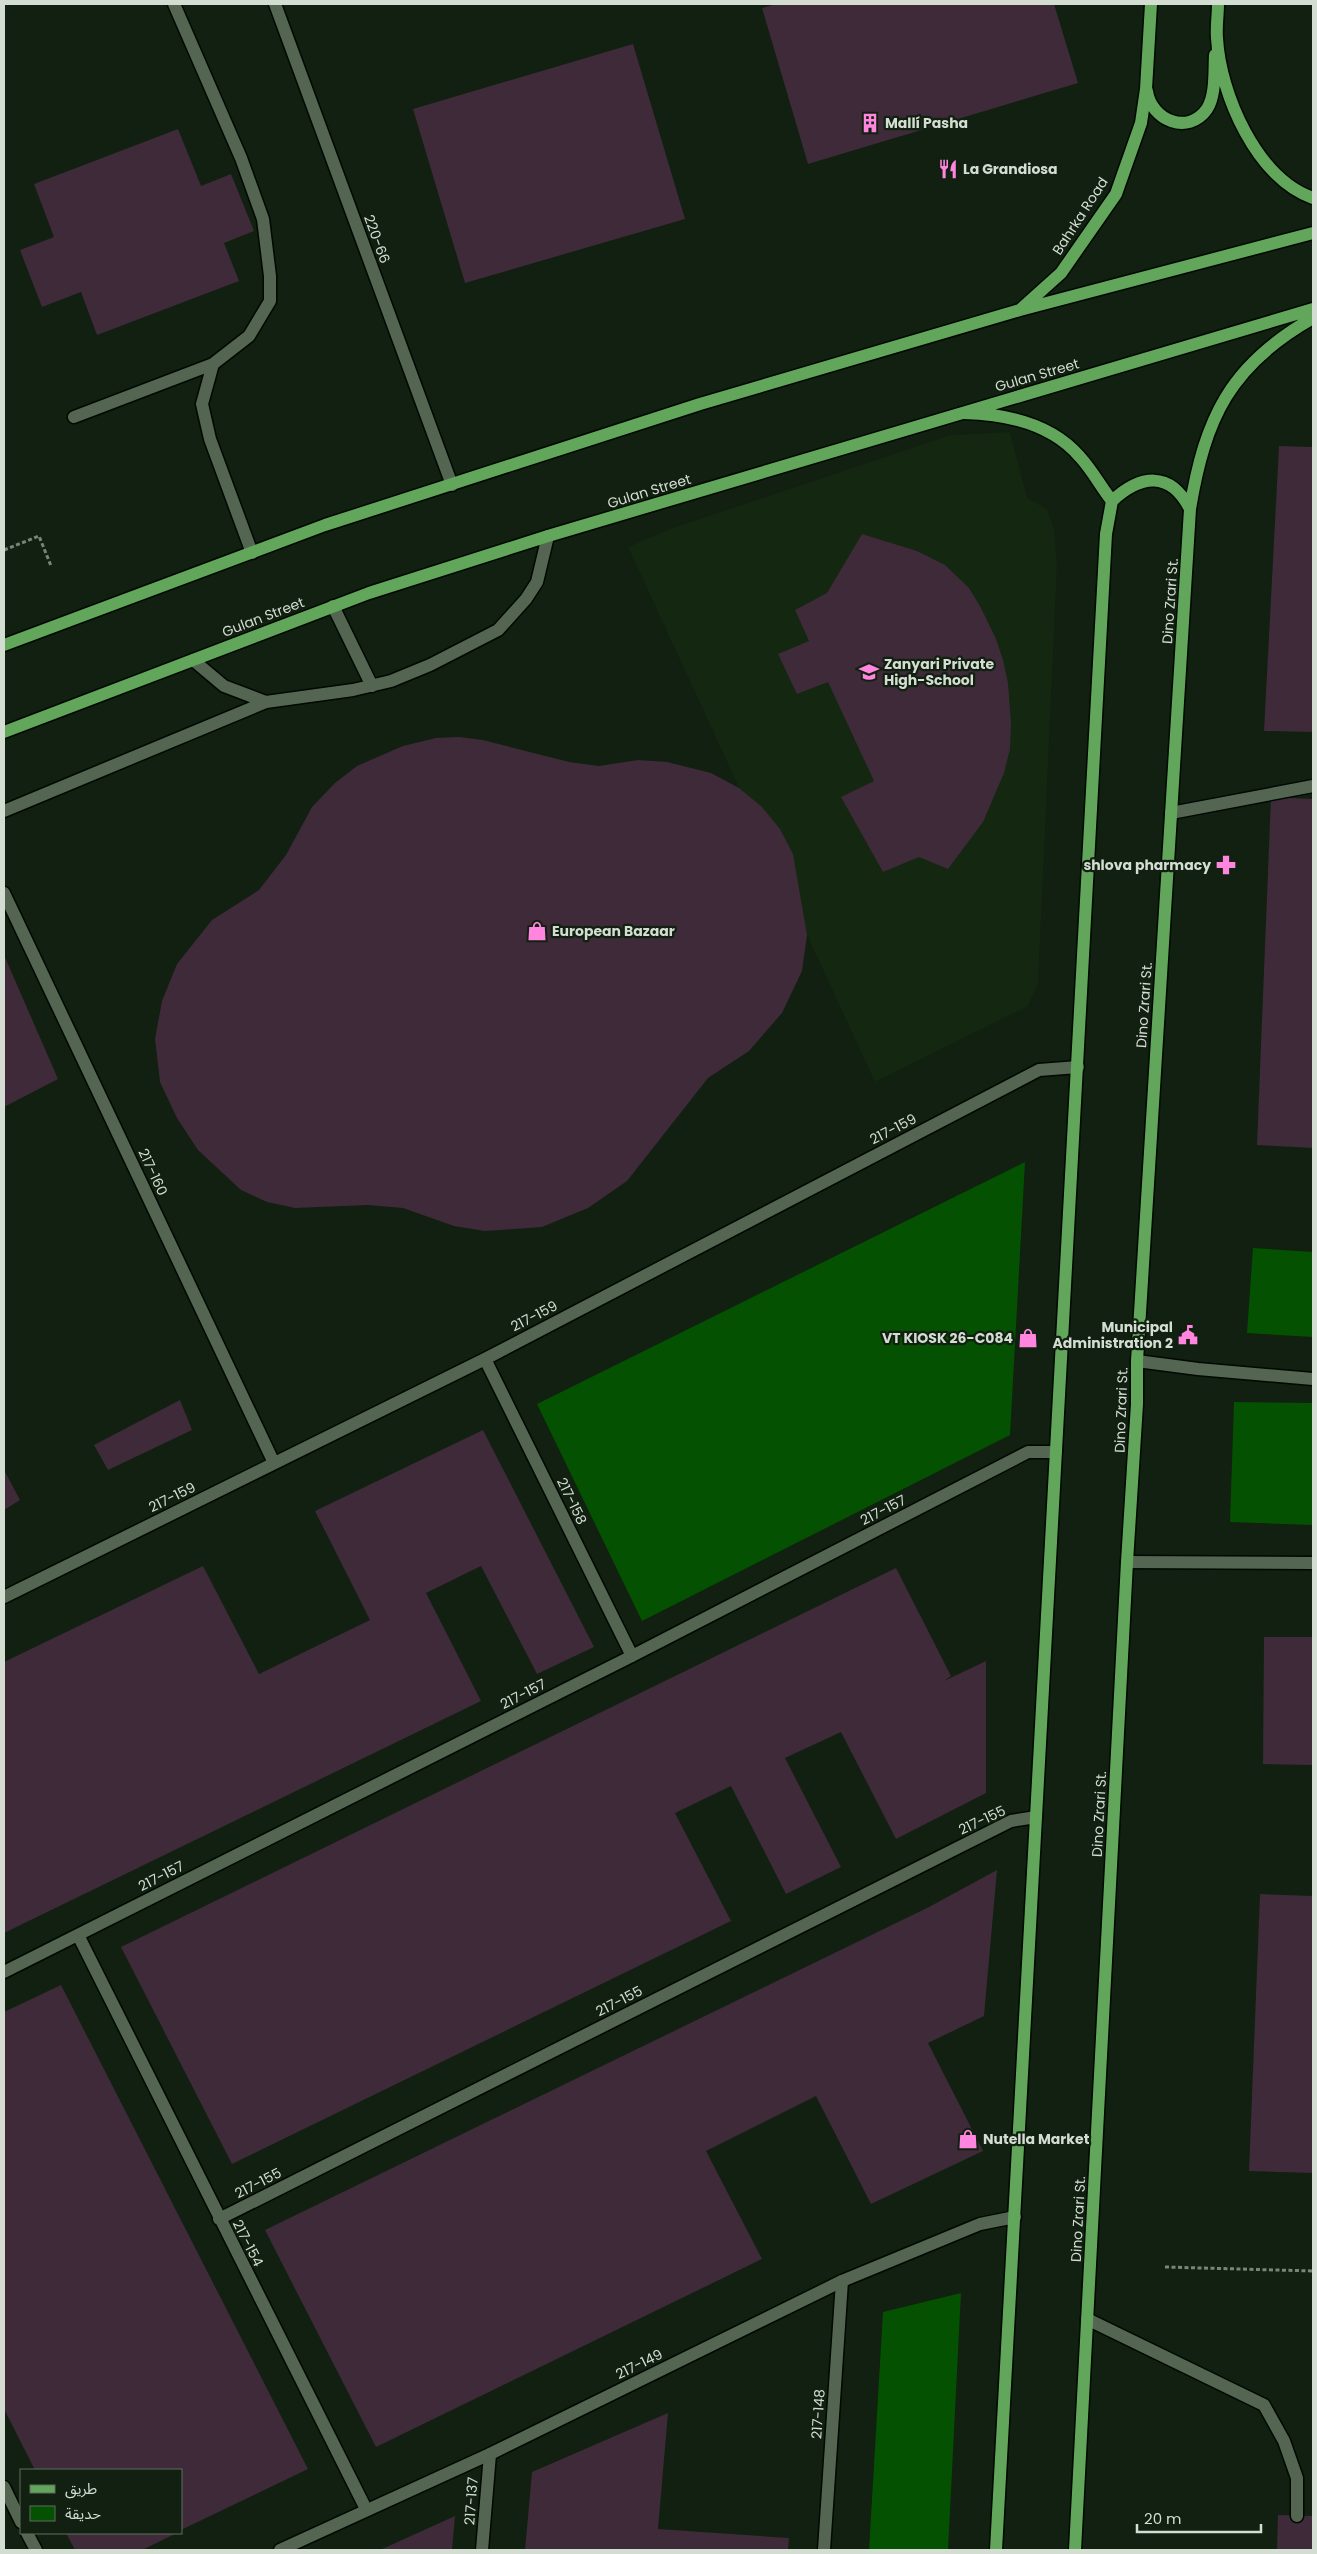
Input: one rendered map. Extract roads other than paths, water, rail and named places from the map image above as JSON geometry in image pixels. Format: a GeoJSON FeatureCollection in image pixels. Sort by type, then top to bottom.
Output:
{"type":"FeatureCollection","features":[{"type":"Feature","properties":{"kind":"main road","name":"Bahrka Road"},"geometry":{"type":"LineString","coordinates":[[1020,310],[1061,273],[1116,194],[1141,122],[1146,89],[1151,4]]}},
{"type":"Feature","properties":{"kind":"main road"},"geometry":{"type":"LineString","coordinates":[[1146,89],[1148,100],[1153,110],[1170,122],[1181,123],[1200,116],[1208,108],[1212,98],[1218,4]]}},
{"type":"Feature","properties":{"kind":"main road"},"geometry":{"type":"LineString","coordinates":[[1216,38],[1223,72],[1245,132],[1269,170],[1287,185],[1313,198]]}},
{"type":"Feature","properties":{"kind":"main road"},"geometry":{"type":"LineString","coordinates":[[4,645],[326,525],[700,404],[1020,310],[1313,233]]}},
{"type":"Feature","properties":{"kind":"main road","name":"Gulan Street"},"geometry":{"type":"LineString","coordinates":[[4,732],[333,606],[548,536],[1313,309]]}},
{"type":"Feature","properties":{"kind":"main road","name":"Dino Zrari St."},"geometry":{"type":"LineString","coordinates":[[1075,2550],[1137,1404],[1137,1361],[1190,509],[1200,458],[1207,434],[1229,391],[1267,349],[1313,318]]}},
{"type":"Feature","properties":{"kind":"main road"},"geometry":{"type":"LineString","coordinates":[[964,412],[992,413],[1023,421],[1053,434],[1080,456],[1112,501]]}},
{"type":"Feature","properties":{"kind":"main road"},"geometry":{"type":"LineString","coordinates":[[996,2550],[1106,534],[1112,501],[1135,483],[1148,480],[1162,481],[1184,497],[1190,509]]}},
{"type":"Feature","properties":{"kind":"street"},"geometry":{"type":"LineString","coordinates":[[74,417],[213,364],[249,336],[270,301],[270,276],[263,219],[241,158],[174,4]]}},
{"type":"Feature","properties":{"kind":"street","name":"220-66"},"geometry":{"type":"LineString","coordinates":[[275,4],[452,485]]}},
{"type":"Feature","properties":{"kind":"street"},"geometry":{"type":"LineString","coordinates":[[213,364],[202,404],[210,439],[252,553]]}},
{"type":"Feature","properties":{"kind":"street"},"geometry":{"type":"LineString","coordinates":[[4,811],[266,702],[372,686],[430,666],[498,630],[526,600],[537,582],[548,536]]}},
{"type":"Feature","properties":{"kind":"street"},"geometry":{"type":"LineString","coordinates":[[333,606],[372,686]]}},
{"type":"Feature","properties":{"kind":"street"},"geometry":{"type":"LineString","coordinates":[[193,660],[224,686],[266,702]]}},
{"type":"Feature","properties":{"kind":"street"},"geometry":{"type":"LineString","coordinates":[[1171,813],[1313,786]]}},
{"type":"Feature","properties":{"kind":"street","name":"217-160"},"geometry":{"type":"LineString","coordinates":[[4,893],[274,1463]]}},
{"type":"Feature","properties":{"kind":"street","name":"217-159"},"geometry":{"type":"LineString","coordinates":[[4,1598],[485,1359],[1039,1070],[1078,1067]]}},
{"type":"Feature","properties":{"kind":"street","name":"217-158"},"geometry":{"type":"LineString","coordinates":[[485,1359],[632,1656]]}},
{"type":"Feature","properties":{"kind":"street"},"geometry":{"type":"LineString","coordinates":[[1137,1361],[1198,1369],[1313,1379]]}},
{"type":"Feature","properties":{"kind":"street","name":"217-157"},"geometry":{"type":"LineString","coordinates":[[4,1972],[632,1656],[1028,1452],[1056,1452]]}},
{"type":"Feature","properties":{"kind":"street"},"geometry":{"type":"LineString","coordinates":[[1127,1562],[1313,1563]]}},
{"type":"Feature","properties":{"kind":"street","name":"217-155"},"geometry":{"type":"LineString","coordinates":[[219,2219],[1011,1822],[1036,1817]]}},
{"type":"Feature","properties":{"kind":"street","name":"217-154"},"geometry":{"type":"LineString","coordinates":[[78,1935],[366,2509]]}},
{"type":"Feature","properties":{"kind":"street","name":"217-149"},"geometry":{"type":"LineString","coordinates":[[280,2550],[366,2509],[490,2454],[842,2280],[980,2224],[1015,2217]]}},
{"type":"Feature","properties":{"kind":"street","name":"217-148"},"geometry":{"type":"LineString","coordinates":[[824,2550],[842,2280]]}},
{"type":"Feature","properties":{"kind":"street"},"geometry":{"type":"LineString","coordinates":[[1087,2319],[1264,2405],[1284,2441],[1297,2478],[1297,2516]]}},
{"type":"Feature","properties":{"kind":"street","name":"217-137"},"geometry":{"type":"LineString","coordinates":[[482,2550],[490,2454]]}},
{"type":"Feature","properties":{"kind":"street"},"geometry":{"type":"LineString","coordinates":[[4,2487],[20,2520]]}},
{"type":"Feature","properties":{"kind":"street"},"geometry":{"type":"LineString","coordinates":[[28,2534],[36,2550]]}},
{"type":"Feature","properties":{"kind":"place","name":"Mallí Pasha"},"geometry":{"type":"Point","coordinates":[870,123]}},
{"type":"Feature","properties":{"kind":"place","name":"La Grandiosa"},"geometry":{"type":"Point","coordinates":[948,169]}},
{"type":"Feature","properties":{"kind":"place","name":"Zanyari Private High-School"},"geometry":{"type":"Point","coordinates":[869,672]}},
{"type":"Feature","properties":{"kind":"place","name":"shlova pharmacy"},"geometry":{"type":"Point","coordinates":[1226,865]}},
{"type":"Feature","properties":{"kind":"place","name":"European Bazaar"},"geometry":{"type":"Point","coordinates":[537,931]}},
{"type":"Feature","properties":{"kind":"place","name":"Municipal Administration 2"},"geometry":{"type":"Point","coordinates":[1188,1335]}},
{"type":"Feature","properties":{"kind":"place","name":"VT KIOSK 26-C084"},"geometry":{"type":"Point","coordinates":[1028,1338]}},
{"type":"Feature","properties":{"kind":"place","name":"Nutella Market"},"geometry":{"type":"Point","coordinates":[968,2139]}}]}
